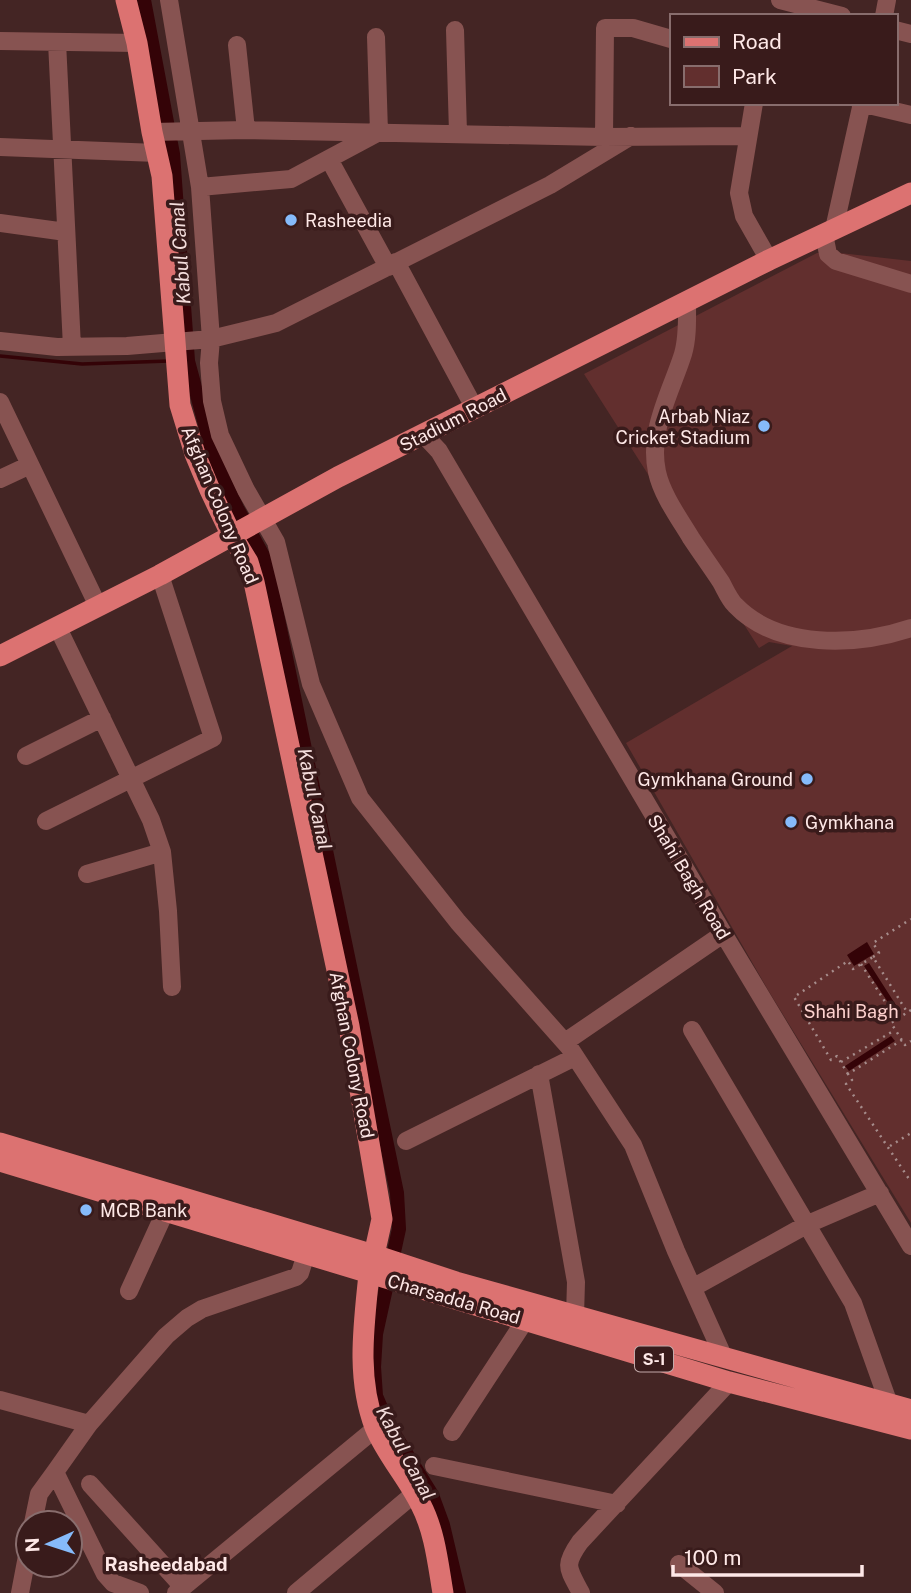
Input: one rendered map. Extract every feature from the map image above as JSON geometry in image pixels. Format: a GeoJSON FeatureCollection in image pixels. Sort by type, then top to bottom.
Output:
{"type":"FeatureCollection","features":[{"type":"Feature","properties":{"kind":"main road","name":"Afghan Colony Road"},"geometry":{"type":"LineString","coordinates":[[126,0],[137,43],[162,176],[180,405],[195,454],[248,562],[254,582],[348,1026],[382,1219],[385,1269],[363,1332],[363,1384],[376,1428],[422,1507],[431,1532],[443,1593]]}},
{"type":"Feature","properties":{"kind":"main road","name":"Stadium Road"},"geometry":{"type":"LineString","coordinates":[[2,652],[160,575],[338,477],[769,260],[911,193]]}},
{"type":"Feature","properties":{"kind":"main road","name":"Charsadda Road"},"geometry":{"type":"LineString","coordinates":[[0,1143],[385,1269],[526,1320],[730,1382],[911,1429]]}},
{"type":"Feature","properties":{"kind":"main road","name":"Charsadda Road"},"geometry":{"type":"LineString","coordinates":[[0,1161],[306,1254],[385,1269],[575,1316],[911,1410]]}},
{"type":"Feature","properties":{"kind":"street"},"geometry":{"type":"LineString","coordinates":[[169,0],[188,131],[200,187],[212,401],[220,435],[276,542],[311,684],[360,797],[458,922],[570,1049],[634,1144],[676,1251],[724,1358]]}},
{"type":"Feature","properties":{"kind":"street"},"geometry":{"type":"LineString","coordinates":[[778,0],[834,14]]}},
{"type":"Feature","properties":{"kind":"street"},"geometry":{"type":"LineString","coordinates":[[604,137],[605,28],[633,27],[670,39]]}},
{"type":"Feature","properties":{"kind":"street"},"geometry":{"type":"LineString","coordinates":[[455,30],[458,133]]}},
{"type":"Feature","properties":{"kind":"street"},"geometry":{"type":"LineString","coordinates":[[376,37],[379,132]]}},
{"type":"Feature","properties":{"kind":"street"},"geometry":{"type":"LineString","coordinates":[[0,41],[137,43]]}},
{"type":"Feature","properties":{"kind":"street"},"geometry":{"type":"LineString","coordinates":[[57,42],[72,347]]}},
{"type":"Feature","properties":{"kind":"street"},"geometry":{"type":"LineString","coordinates":[[237,45],[246,130]]}},
{"type":"Feature","properties":{"kind":"street"},"geometry":{"type":"LineString","coordinates":[[754,105],[739,194],[744,216],[769,260]]}},
{"type":"Feature","properties":{"kind":"street"},"geometry":{"type":"LineString","coordinates":[[861,105],[829,232],[828,254],[836,261],[911,284]]}},
{"type":"Feature","properties":{"kind":"street"},"geometry":{"type":"LineString","coordinates":[[869,105],[911,115]]}},
{"type":"Feature","properties":{"kind":"street"},"geometry":{"type":"LineString","coordinates":[[154,132],[246,130],[604,137],[747,136]]}},
{"type":"Feature","properties":{"kind":"street"},"geometry":{"type":"LineString","coordinates":[[200,187],[291,178],[379,132]]}},
{"type":"Feature","properties":{"kind":"street"},"geometry":{"type":"LineString","coordinates":[[0,341],[72,347],[127,346],[207,339],[276,323],[550,185],[631,136]]}},
{"type":"Feature","properties":{"kind":"street"},"geometry":{"type":"LineString","coordinates":[[0,147],[157,153]]}},
{"type":"Feature","properties":{"kind":"street"},"geometry":{"type":"LineString","coordinates":[[329,159],[475,409]]}},
{"type":"Feature","properties":{"kind":"street"},"geometry":{"type":"LineString","coordinates":[[0,223],[66,232]]}},
{"type":"Feature","properties":{"kind":"street"},"geometry":{"type":"LineString","coordinates":[[687,301],[684,351],[667,392],[660,418],[656,445],[657,472],[675,510],[735,604],[758,622],[809,639],[836,642],[863,640],[911,628]]}},
{"type":"Feature","properties":{"kind":"street"},"geometry":{"type":"LineString","coordinates":[[0,402],[99,606]]}},
{"type":"Feature","properties":{"kind":"street","name":"Shahi Bagh Road"},"geometry":{"type":"LineString","coordinates":[[424,435],[439,451],[723,934],[911,1246]]}},
{"type":"Feature","properties":{"kind":"street"},"geometry":{"type":"LineString","coordinates":[[0,479],[30,465]]}},
{"type":"Feature","properties":{"kind":"street"},"geometry":{"type":"LineString","coordinates":[[46,821],[213,738],[160,575]]}},
{"type":"Feature","properties":{"kind":"street"},"geometry":{"type":"LineString","coordinates":[[57,626],[131,778],[162,852],[172,987]]}},
{"type":"Feature","properties":{"kind":"street"},"geometry":{"type":"LineString","coordinates":[[26,756],[102,718]]}},
{"type":"Feature","properties":{"kind":"street"},"geometry":{"type":"LineString","coordinates":[[87,874],[162,852]]}},
{"type":"Feature","properties":{"kind":"street"},"geometry":{"type":"LineString","coordinates":[[406,1142],[539,1074],[723,934]]}},
{"type":"Feature","properties":{"kind":"street"},"geometry":{"type":"LineString","coordinates":[[692,1030],[853,1303],[889,1404]]}},
{"type":"Feature","properties":{"kind":"street"},"geometry":{"type":"LineString","coordinates":[[539,1074],[576,1282],[575,1316]]}},
{"type":"Feature","properties":{"kind":"street"},"geometry":{"type":"LineString","coordinates":[[694,1287],[808,1224],[880,1193]]}},
{"type":"Feature","properties":{"kind":"street"},"geometry":{"type":"LineString","coordinates":[[129,1290],[165,1212]]}},
{"type":"Feature","properties":{"kind":"street"},"geometry":{"type":"LineString","coordinates":[[36,1509],[39,1494],[89,1424],[158,1344],[187,1318],[202,1309],[296,1277],[306,1254]]}},
{"type":"Feature","properties":{"kind":"street"},"geometry":{"type":"LineString","coordinates":[[452,1432],[526,1320]]}},
{"type":"Feature","properties":{"kind":"street"},"geometry":{"type":"LineString","coordinates":[[581,1593],[569,1559],[580,1542],[730,1382]]}},
{"type":"Feature","properties":{"kind":"street"},"geometry":{"type":"LineString","coordinates":[[0,1400],[89,1424]]}},
{"type":"Feature","properties":{"kind":"street"},"geometry":{"type":"LineString","coordinates":[[90,1484],[188,1589],[376,1428]]}},
{"type":"Feature","properties":{"kind":"street"},"geometry":{"type":"LineString","coordinates":[[434,1466],[617,1504]]}},
{"type":"Feature","properties":{"kind":"street"},"geometry":{"type":"LineString","coordinates":[[55,1472],[106,1574],[113,1583],[140,1593]]}},
{"type":"Feature","properties":{"kind":"street"},"geometry":{"type":"LineString","coordinates":[[296,1593],[415,1493]]}},
{"type":"Feature","properties":{"kind":"street"},"geometry":{"type":"LineString","coordinates":[[679,1564],[715,1593]]}},
{"type":"Feature","properties":{"kind":"path"},"geometry":{"type":"LineString","coordinates":[[911,919],[873,943],[879,953],[853,969],[848,961],[794,997],[831,1060],[838,1056],[852,1080],[846,1084],[911,1182]]}},
{"type":"Feature","properties":{"kind":"path"},"geometry":{"type":"LineString","coordinates":[[873,957],[909,1011],[891,1023],[905,1045],[911,1041]]}},
{"type":"Feature","properties":{"kind":"path"},"geometry":{"type":"LineString","coordinates":[[861,964],[896,1020]]}},
{"type":"Feature","properties":{"kind":"path"},"geometry":{"type":"LineString","coordinates":[[841,1062],[895,1030]]}},
{"type":"Feature","properties":{"kind":"path"},"geometry":{"type":"LineString","coordinates":[[848,1074],[902,1040]]}},
{"type":"Feature","properties":{"kind":"path"},"geometry":{"type":"LineString","coordinates":[[889,1146],[911,1133]]}},
{"type":"Feature","properties":{"kind":"green space","name":"Shahi Bagh"},"geometry":{"type":"Polygon","coordinates":[[[817,253],[911,261],[911,1223],[768,990],[626,743],[792,646],[769,642],[759,648],[584,374],[817,253]]]}},
{"type":"Feature","properties":{"kind":"shaded area"},"geometry":{"type":"Polygon","coordinates":[[[867,942],[874,954],[854,966],[847,955],[867,942]]]}},
{"type":"Feature","properties":{"kind":"shaded area"},"geometry":{"type":"Polygon","coordinates":[[[869,963],[901,1013],[897,1016],[864,966],[869,963]]]}},
{"type":"Feature","properties":{"kind":"shaded area"},"geometry":{"type":"Polygon","coordinates":[[[891,1036],[895,1041],[849,1071],[845,1066],[891,1036]]]}},
{"type":"Feature","properties":{"kind":"waterway","name":"Kabul Canal"},"geometry":{"type":"LineString","coordinates":[[144,0],[173,154],[188,361],[214,458],[266,561],[397,1193],[399,1229],[376,1334],[376,1396],[388,1424],[432,1495],[443,1525],[459,1593]]}},
{"type":"Feature","properties":{"kind":"waterway"},"geometry":{"type":"LineString","coordinates":[[0,356],[82,364],[169,361]]}},
{"type":"Feature","properties":{"kind":"place","name":"Rasheedia"},"geometry":{"type":"Point","coordinates":[291,220]}},
{"type":"Feature","properties":{"kind":"place","name":"Arbab Niaz Cricket Stadium"},"geometry":{"type":"Point","coordinates":[764,426]}},
{"type":"Feature","properties":{"kind":"place","name":"Gymkhana Ground"},"geometry":{"type":"Point","coordinates":[807,779]}},
{"type":"Feature","properties":{"kind":"place","name":"Gymkhana"},"geometry":{"type":"Point","coordinates":[791,822]}},
{"type":"Feature","properties":{"kind":"place","name":"MCB Bank"},"geometry":{"type":"Point","coordinates":[86,1210]}},
{"type":"Feature","properties":{"kind":"district","name":"Rasheedabad"},"geometry":{"type":"Point","coordinates":[166,1564]}}]}
